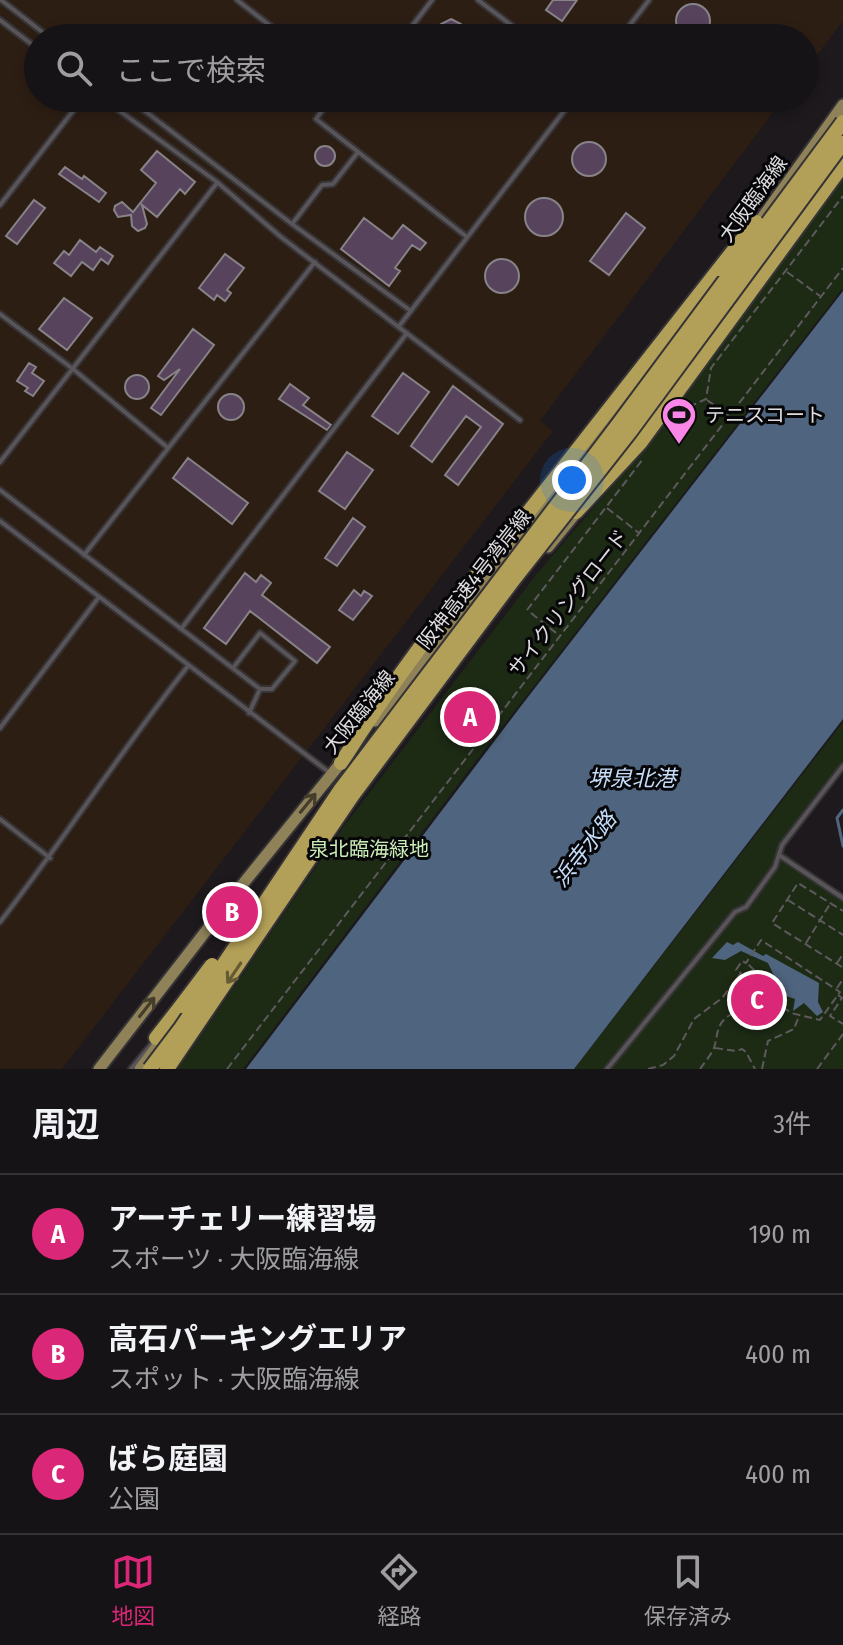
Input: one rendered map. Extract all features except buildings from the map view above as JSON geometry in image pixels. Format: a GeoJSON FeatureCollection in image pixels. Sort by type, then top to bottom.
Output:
{"type":"FeatureCollection","features":[{"type":"Feature","properties":{"kind":"highway"},"geometry":{"type":"LineString","coordinates":[[337,768],[433,630],[843,114]]}},
{"type":"Feature","properties":{"kind":"highway","name":"阪神高速4号湾岸線"},"geometry":{"type":"LineString","coordinates":[[150,1069],[181,1028],[341,789],[843,122]]}},
{"type":"Feature","properties":{"kind":"highway","name":"阪神高速4号湾岸線"},"geometry":{"type":"LineString","coordinates":[[167,1069],[352,796],[511,583],[629,433],[843,143]]}},
{"type":"Feature","properties":{"kind":"highway"},"geometry":{"type":"LineString","coordinates":[[576,512],[640,443],[843,165]]}},
{"type":"Feature","properties":{"kind":"highway"},"geometry":{"type":"LineString","coordinates":[[156,1038],[217,959],[311,824],[341,789]]}},
{"type":"Feature","properties":{"kind":"main road","name":"大阪臨海線"},"geometry":{"type":"LineString","coordinates":[[99,1069],[230,900],[468,605],[681,327],[843,105]]}},
{"type":"Feature","properties":{"kind":"main road"},"geometry":{"type":"LineString","coordinates":[[140,1069],[352,788],[576,512],[843,155]]}},
{"type":"Feature","properties":{"kind":"lane"},"geometry":{"type":"LineString","coordinates":[[1,0],[32,24]]}},
{"type":"Feature","properties":{"kind":"lane"},"geometry":{"type":"LineString","coordinates":[[237,0],[268,24]]}},
{"type":"Feature","properties":{"kind":"lane"},"geometry":{"type":"LineString","coordinates":[[414,24],[432,0]]}},
{"type":"Feature","properties":{"kind":"lane"},"geometry":{"type":"LineString","coordinates":[[478,0],[510,24]]}},
{"type":"Feature","properties":{"kind":"lane"},"geometry":{"type":"LineString","coordinates":[[631,24],[649,0]]}},
{"type":"Feature","properties":{"kind":"lane"},"geometry":{"type":"LineString","coordinates":[[0,20],[24,38]]}},
{"type":"Feature","properties":{"kind":"lane"},"geometry":{"type":"LineString","coordinates":[[0,205],[72,112]]}},
{"type":"Feature","properties":{"kind":"lane"},"geometry":{"type":"LineString","coordinates":[[121,112],[217,182],[520,420]]}},
{"type":"Feature","properties":{"kind":"lane"},"geometry":{"type":"LineString","coordinates":[[146,112],[411,311]]}},
{"type":"Feature","properties":{"kind":"lane"},"geometry":{"type":"LineString","coordinates":[[321,112],[316,119],[467,237]]}},
{"type":"Feature","properties":{"kind":"lane"},"geometry":{"type":"LineString","coordinates":[[400,325],[563,112]]}},
{"type":"Feature","properties":{"kind":"lane"},"geometry":{"type":"LineString","coordinates":[[292,224],[322,185],[333,184],[358,152]]}},
{"type":"Feature","properties":{"kind":"lane"},"geometry":{"type":"LineString","coordinates":[[0,462],[217,182]]}},
{"type":"Feature","properties":{"kind":"lane"},"geometry":{"type":"LineString","coordinates":[[84,555],[315,262]]}},
{"type":"Feature","properties":{"kind":"lane"},"geometry":{"type":"LineString","coordinates":[[0,314],[73,369],[167,447]]}},
{"type":"Feature","properties":{"kind":"lane"},"geometry":{"type":"LineString","coordinates":[[181,629],[407,333]]}},
{"type":"Feature","properties":{"kind":"lane"},"geometry":{"type":"LineString","coordinates":[[0,490],[260,689],[272,689],[295,661],[260,633],[233,668]]}},
{"type":"Feature","properties":{"kind":"lane"},"geometry":{"type":"LineString","coordinates":[[0,521],[249,713],[337,768]]}},
{"type":"Feature","properties":{"kind":"lane"},"geometry":{"type":"LineString","coordinates":[[0,728],[99,597]]}},
{"type":"Feature","properties":{"kind":"lane"},"geometry":{"type":"LineString","coordinates":[[0,922],[50,858],[148,716],[188,666]]}},
{"type":"Feature","properties":{"kind":"lane"},"geometry":{"type":"LineString","coordinates":[[249,713],[260,689]]}},
{"type":"Feature","properties":{"kind":"lane"},"geometry":{"type":"LineString","coordinates":[[607,1069],[735,912],[746,907],[775,867],[782,845],[843,766]]}},
{"type":"Feature","properties":{"kind":"lane"},"geometry":{"type":"LineString","coordinates":[[0,819],[50,858]]}},
{"type":"Feature","properties":{"kind":"lane"},"geometry":{"type":"LineString","coordinates":[[779,855],[843,898]]}},
{"type":"Feature","properties":{"kind":"lane"},"geometry":{"type":"LineString","coordinates":[[131,1069],[156,1038]]}},
{"type":"Feature","properties":{"kind":"path"},"geometry":{"type":"LineString","coordinates":[[706,399],[711,368],[843,196]]}},
{"type":"Feature","properties":{"kind":"path","name":"サイクリングロード"},"geometry":{"type":"LineString","coordinates":[[227,1069],[843,268]]}},
{"type":"Feature","properties":{"kind":"path"},"geometry":{"type":"LineString","coordinates":[[786,271],[821,296]]}},
{"type":"Feature","properties":{"kind":"path"},"geometry":{"type":"LineString","coordinates":[[678,412],[706,399]]}},
{"type":"Feature","properties":{"kind":"path"},"geometry":{"type":"LineString","coordinates":[[706,399],[729,416]]}},
{"type":"Feature","properties":{"kind":"path"},"geometry":{"type":"LineString","coordinates":[[560,636],[529,612],[642,460]]}},
{"type":"Feature","properties":{"kind":"path"},"geometry":{"type":"LineString","coordinates":[[606,507],[639,533]]}},
{"type":"Feature","properties":{"kind":"path"},"geometry":{"type":"LineString","coordinates":[[843,911],[798,883],[772,923],[843,967],[843,973]]}},
{"type":"Feature","properties":{"kind":"path"},"geometry":{"type":"LineString","coordinates":[[787,900],[843,935]]}},
{"type":"Feature","properties":{"kind":"path"},"geometry":{"type":"LineString","coordinates":[[806,944],[831,903]]}},
{"type":"Feature","properties":{"kind":"path"},"geometry":{"type":"LineString","coordinates":[[648,1069],[663,1065],[674,1056],[694,1019],[722,998],[741,973],[736,970],[742,961],[769,985],[771,998],[784,1010],[799,1015],[820,1020],[840,992],[761,940],[746,963]]}},
{"type":"Feature","properties":{"kind":"path"},"geometry":{"type":"LineString","coordinates":[[837,963],[843,954]]}},
{"type":"Feature","properties":{"kind":"path"},"geometry":{"type":"LineString","coordinates":[[836,989],[843,979]]}},
{"type":"Feature","properties":{"kind":"path"},"geometry":{"type":"LineString","coordinates":[[838,995],[842,998],[830,1016],[843,1024]]}},
{"type":"Feature","properties":{"kind":"path"},"geometry":{"type":"LineString","coordinates":[[700,1069],[714,1048],[716,1032],[730,1015],[760,1009],[771,998]]}},
{"type":"Feature","properties":{"kind":"path"},"geometry":{"type":"LineString","coordinates":[[762,1069],[768,1041],[794,1029],[799,1015]]}},
{"type":"Feature","properties":{"kind":"path"},"geometry":{"type":"LineString","coordinates":[[817,1069],[843,1034]]}},
{"type":"Feature","properties":{"kind":"path"},"geometry":{"type":"LineString","coordinates":[[714,1048],[742,1049],[755,1069]]}},
{"type":"Feature","properties":{"kind":"shaded area"},"geometry":{"type":"Polygon","coordinates":[[[0,0],[843,0],[843,21],[819,53],[819,24],[24,24],[24,112],[773,112],[540,421],[553,431],[62,1069],[0,1069],[0,0]]]}},
{"type":"Feature","properties":{"kind":"green space","name":"泉北臨海緑地"},"geometry":{"type":"Polygon","coordinates":[[[843,178],[843,288],[482,753],[243,1069],[178,1069],[344,826],[536,575],[648,444],[843,178]]]}},
{"type":"Feature","properties":{"kind":"green space"},"geometry":{"type":"Polygon","coordinates":[[[843,722],[843,766],[782,845],[785,853],[843,895],[843,1069],[574,1069],[843,722]]]}},
{"type":"Feature","properties":{"kind":"water","name":"堺泉北港"},"geometry":{"type":"Polygon","coordinates":[[[843,291],[843,719],[574,1069],[246,1069],[521,706],[843,291]]]}},
{"type":"Feature","properties":{"kind":"water"},"geometry":{"type":"Polygon","coordinates":[[[727,942],[733,945],[738,942],[763,956],[766,954],[819,983],[818,1002],[823,1012],[817,1016],[804,1003],[793,1011],[795,999],[783,995],[768,963],[741,951],[725,960],[712,958],[727,942]]]}},
{"type":"Feature","properties":{"kind":"waterway"},"geometry":{"type":"LineString","coordinates":[[843,810],[837,818],[843,846]]}},
{"type":"Feature","properties":{"kind":"place","name":"テニスコート"},"geometry":{"type":"Point","coordinates":[679,446]}},
{"type":"Feature","properties":{"kind":"place","name":"アーチェリー練習場"},"geometry":{"type":"Point","coordinates":[470,717]}},
{"type":"Feature","properties":{"kind":"place","name":"高石パーキングエリア"},"geometry":{"type":"Point","coordinates":[232,912]}},
{"type":"Feature","properties":{"kind":"place","name":"ばら庭園"},"geometry":{"type":"Point","coordinates":[757,1000]}},
{"type":"Feature","properties":{"kind":"water label","name":"浜寺水路"},"geometry":{"type":"Point","coordinates":[584,849]}}]}
